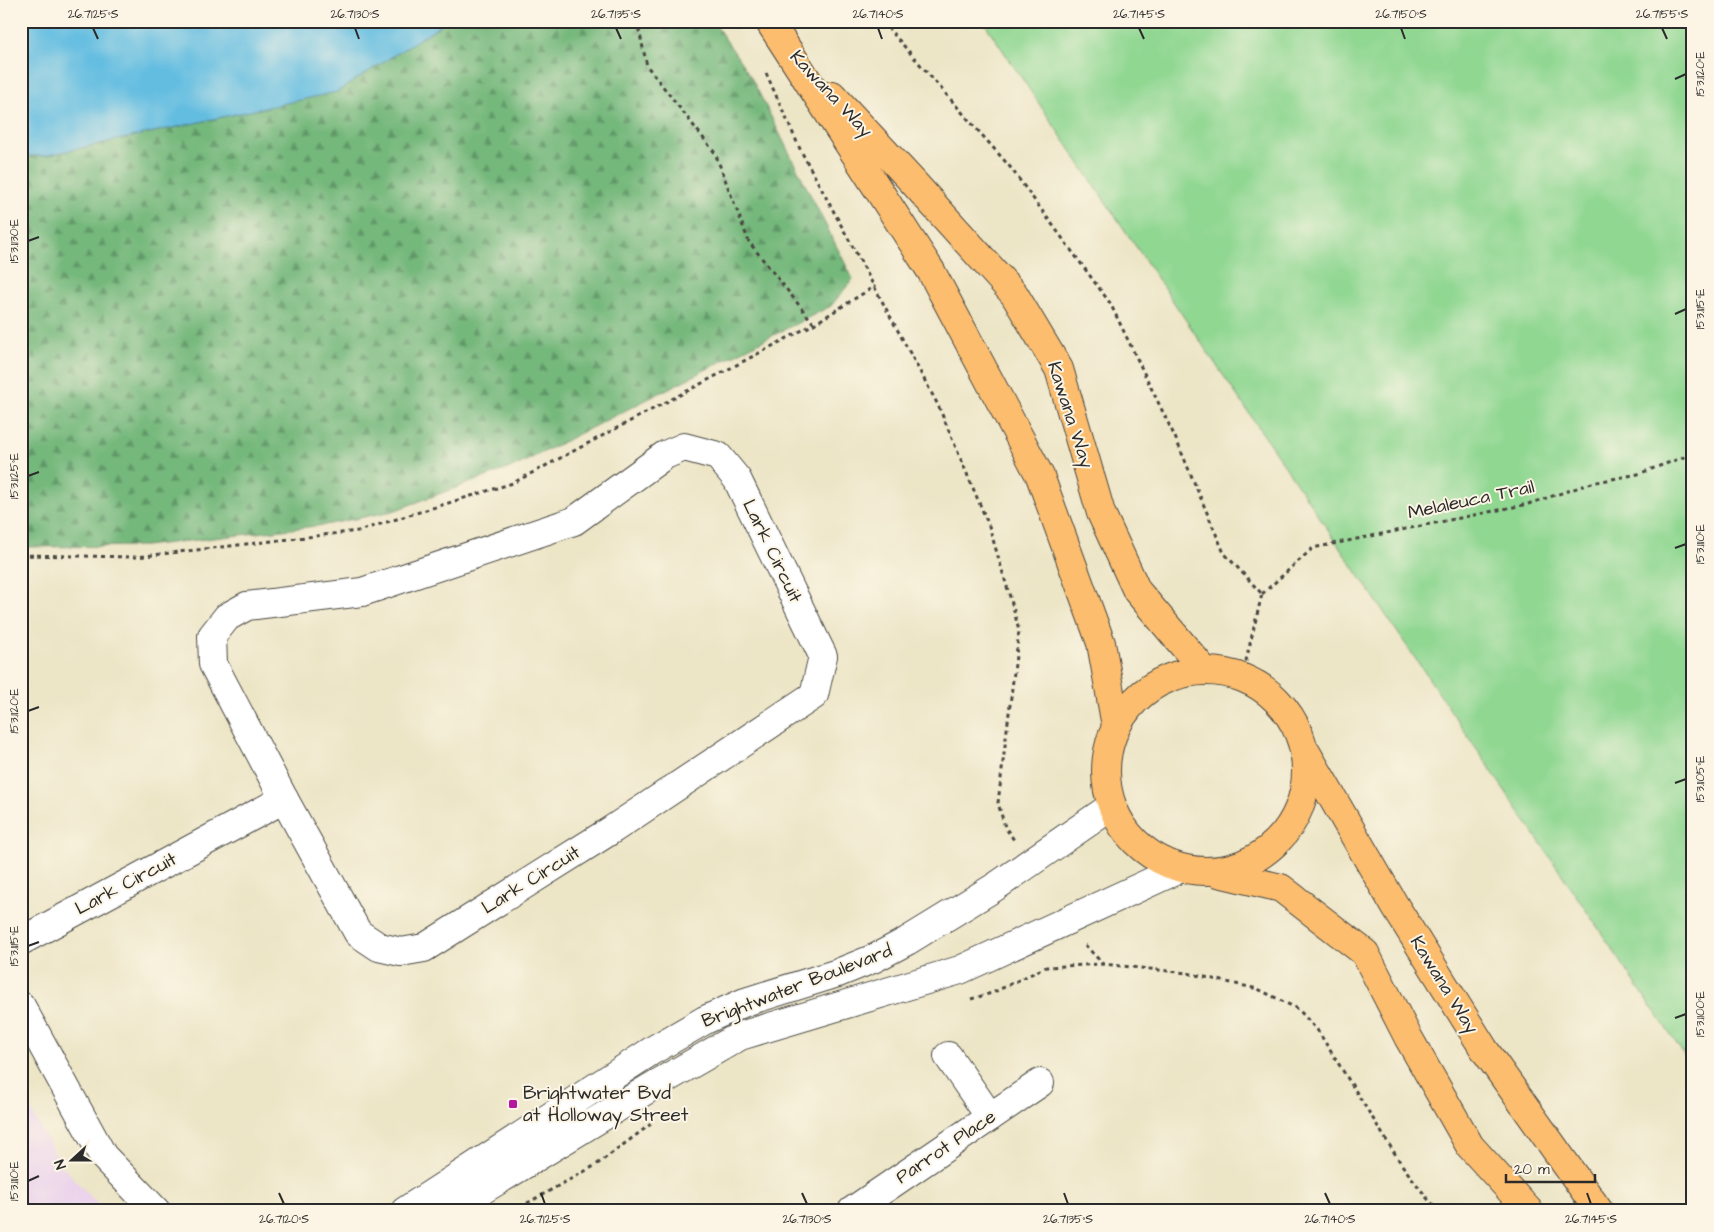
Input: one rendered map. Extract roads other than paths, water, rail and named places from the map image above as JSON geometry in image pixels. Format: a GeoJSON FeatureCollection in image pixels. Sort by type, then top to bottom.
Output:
{"type":"FeatureCollection","features":[{"type":"Feature","properties":{"kind":"main road","name":"Kawana Way"},"geometry":{"type":"LineString","coordinates":[[769,21],[931,272],[1040,476],[1101,643],[1116,726]]}},
{"type":"Feature","properties":{"kind":"main road","name":"Kawana Way"},"geometry":{"type":"LineString","coordinates":[[785,45],[1014,294],[1059,369],[1101,513],[1137,591],[1204,670]]}},
{"type":"Feature","properties":{"kind":"main road"},"geometry":{"type":"LineString","coordinates":[[1214,872],[1247,864],[1276,844],[1296,817],[1306,784],[1304,749],[1292,719],[1271,694],[1242,678],[1224,672],[1204,670],[1177,675],[1152,686],[1132,704],[1116,726],[1107,752],[1106,780],[1112,806],[1127,834],[1151,856],[1179,869],[1214,872],[1281,888],[1365,953],[1408,1037],[1470,1146],[1529,1211]]}},
{"type":"Feature","properties":{"kind":"main road","name":"Kawana Way"},"geometry":{"type":"LineString","coordinates":[[1304,749],[1395,906],[1484,1049],[1599,1211]]}},
{"type":"Feature","properties":{"kind":"street","name":"Lark Circuit"},"geometry":{"type":"LineString","coordinates":[[684,447],[718,456],[737,479],[823,656],[814,695],[621,823],[424,948],[402,952],[379,947],[358,933],[284,799],[213,664],[212,636],[227,617],[247,606],[362,592],[574,521],[665,455],[684,447]]}},
{"type":"Feature","properties":{"kind":"street","name":"Lark Circuit"},"geometry":{"type":"LineString","coordinates":[[21,941],[284,799]]}},
{"type":"Feature","properties":{"kind":"street","name":"Brightwater Boulevard"},"geometry":{"type":"LineString","coordinates":[[405,1211],[653,1050],[705,1020],[745,1002],[838,974],[875,958],[995,888],[1112,806]]}},
{"type":"Feature","properties":{"kind":"street","name":"Brightwater Boulevard"},"geometry":{"type":"LineString","coordinates":[[448,1211],[648,1089],[740,1036],[960,970],[1179,869]]}},
{"type":"Feature","properties":{"kind":"street"},"geometry":{"type":"LineString","coordinates":[[21,1006],[103,1156],[156,1211]]}},
{"type":"Feature","properties":{"kind":"street"},"geometry":{"type":"LineString","coordinates":[[948,1056],[990,1117]]}},
{"type":"Feature","properties":{"kind":"street","name":"Parrot Place"},"geometry":{"type":"LineString","coordinates":[[852,1211],[1040,1083]]}},
{"type":"Feature","properties":{"kind":"water"},"geometry":{"type":"Polygon","coordinates":[[[21,21],[447,21],[337,92],[44,156],[21,156],[21,21]]]}},
{"type":"Feature","properties":{"kind":"place","name":"Brightwater Bvd at Holloway Street"},"geometry":{"type":"Point","coordinates":[513,1104]}}]}
